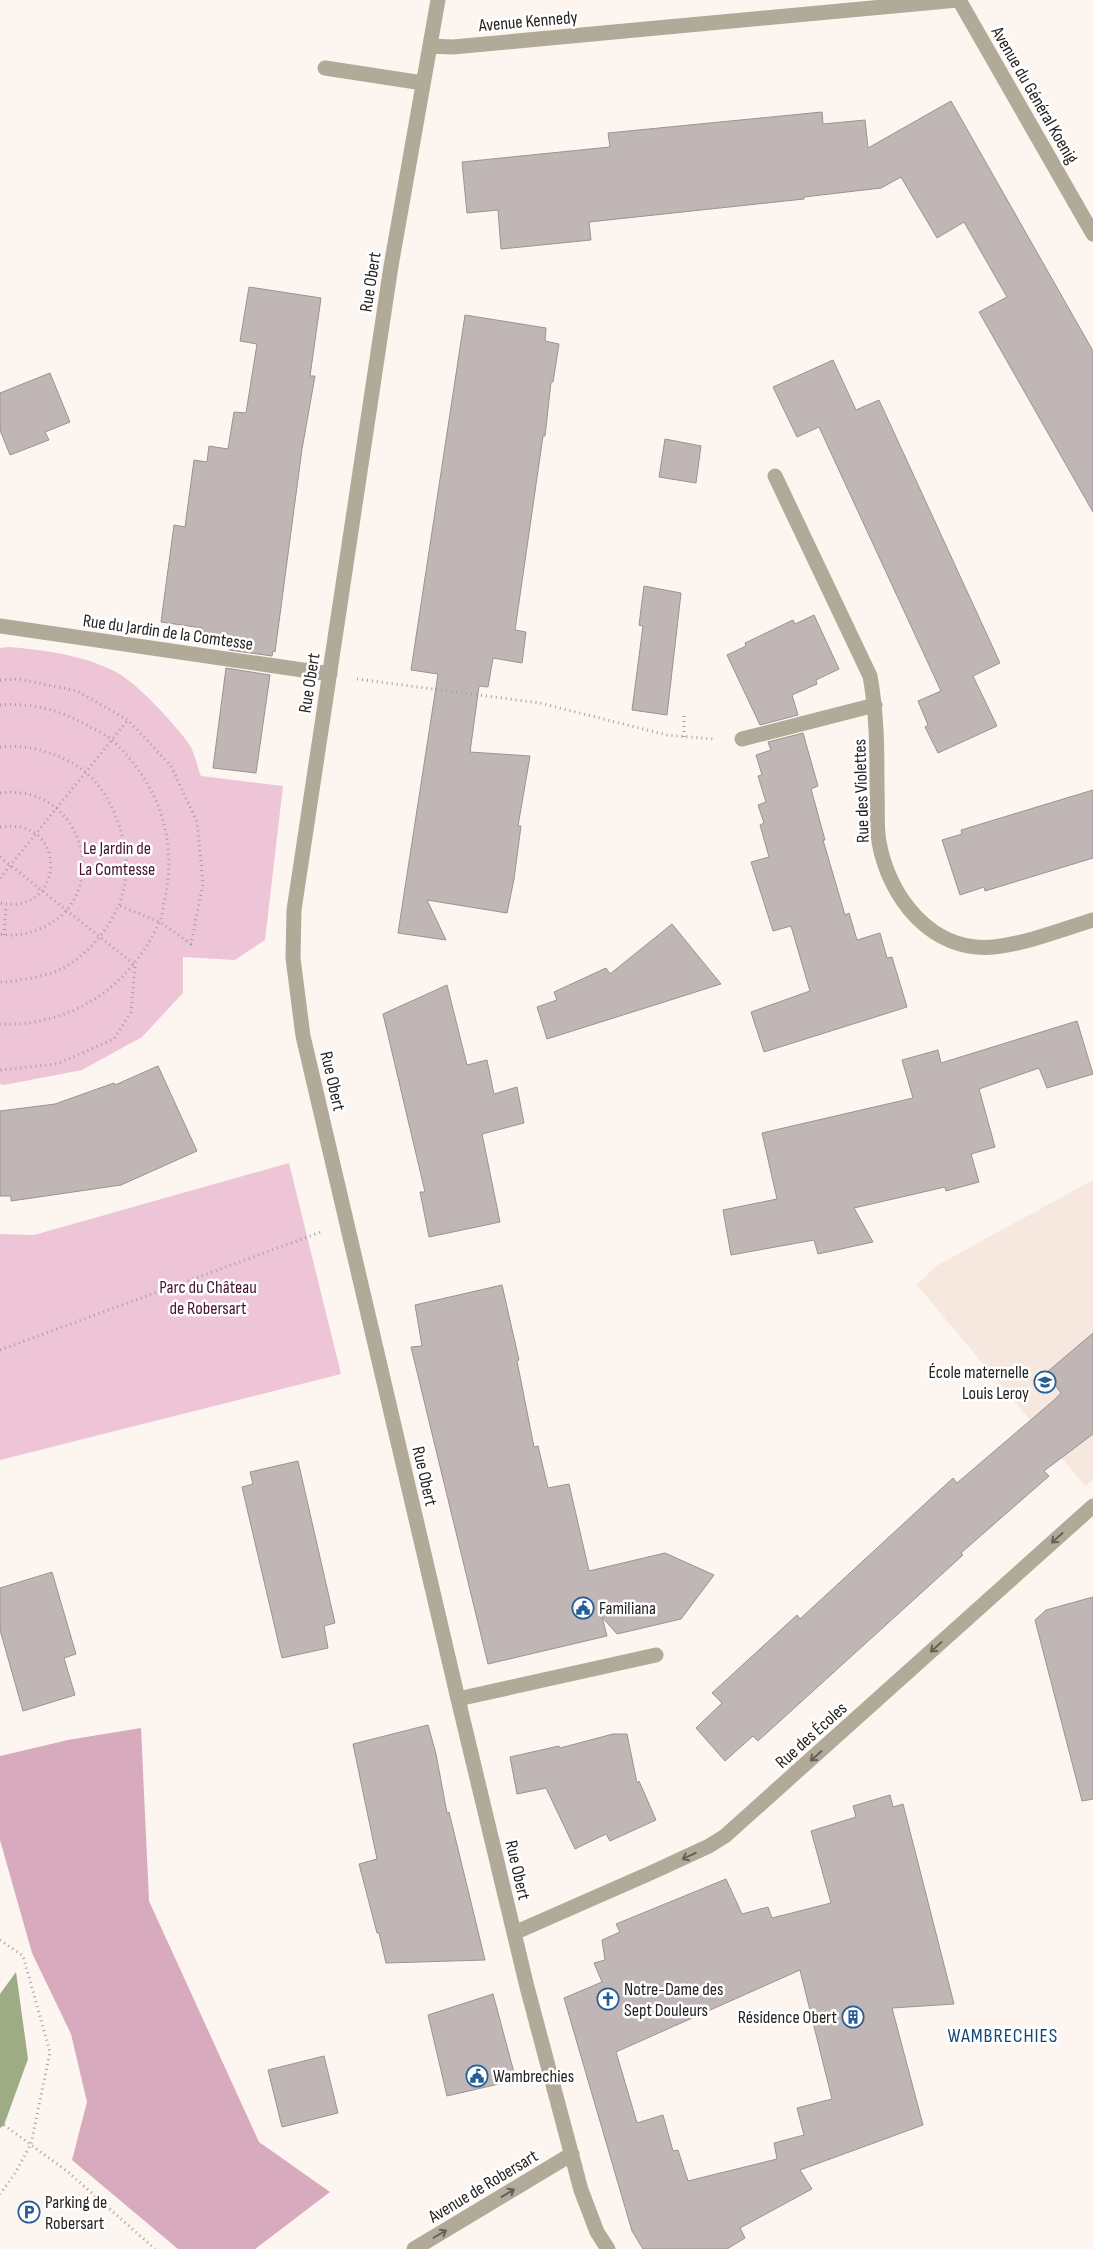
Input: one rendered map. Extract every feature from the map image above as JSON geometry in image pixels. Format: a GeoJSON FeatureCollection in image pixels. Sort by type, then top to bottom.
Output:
{"type":"FeatureCollection","features":[{"type":"Feature","properties":{"kind":"street","name":"Rue Obert"},"geometry":{"type":"LineString","coordinates":[[438,0],[391,266],[294,910],[292,940],[295,984],[303,1036],[514,1932],[588,2210],[608,2249]]}},
{"type":"Feature","properties":{"kind":"street","name":"Avenue Kennedy"},"geometry":{"type":"LineString","coordinates":[[430,46],[453,47],[959,0]]}},
{"type":"Feature","properties":{"kind":"street","name":"Avenue du Général Koenig"},"geometry":{"type":"LineString","coordinates":[[959,0],[1093,234]]}},
{"type":"Feature","properties":{"kind":"street"},"geometry":{"type":"LineString","coordinates":[[325,68],[423,83]]}},
{"type":"Feature","properties":{"kind":"street","name":"Rue des Violettes"},"geometry":{"type":"LineString","coordinates":[[774,476],[870,676],[875,705],[879,842],[888,874],[904,904],[922,923],[942,938],[965,945],[993,947],[1022,942],[1093,920]]}},
{"type":"Feature","properties":{"kind":"street","name":"Rue du Jardin de la Comtesse"},"geometry":{"type":"LineString","coordinates":[[0,626],[330,674]]}},
{"type":"Feature","properties":{"kind":"street"},"geometry":{"type":"LineString","coordinates":[[742,739],[875,705]]}},
{"type":"Feature","properties":{"kind":"street","name":"Rue des Écoles"},"geometry":{"type":"LineString","coordinates":[[514,1932],[655,1871],[709,1846],[725,1836],[1093,1506]]}},
{"type":"Feature","properties":{"kind":"street"},"geometry":{"type":"LineString","coordinates":[[458,1699],[656,1655]]}},
{"type":"Feature","properties":{"kind":"street","name":"Avenue de Robersart"},"geometry":{"type":"LineString","coordinates":[[414,2249],[572,2154]]}},
{"type":"Feature","properties":{"kind":"path"},"geometry":{"type":"LineString","coordinates":[[330,674],[540,703],[602,720],[684,737],[742,739]]}},
{"type":"Feature","properties":{"kind":"path"},"geometry":{"type":"LineString","coordinates":[[0,680],[19,679],[77,691],[128,720],[171,766],[196,822],[204,884],[191,944],[160,922],[118,905]]}},
{"type":"Feature","properties":{"kind":"path"},"geometry":{"type":"LineString","coordinates":[[0,705],[18,703],[68,714],[112,740],[145,777],[165,823],[170,873],[160,922],[135,965],[97,998],[52,1020],[0,1024]]}},
{"type":"Feature","properties":{"kind":"path"},"geometry":{"type":"LineString","coordinates":[[684,712],[684,737]]}},
{"type":"Feature","properties":{"kind":"path"},"geometry":{"type":"LineString","coordinates":[[0,878],[128,720]]}},
{"type":"Feature","properties":{"kind":"path"},"geometry":{"type":"LineString","coordinates":[[0,747],[33,748],[57,756],[86,772],[108,800],[115,815],[125,841],[126,876],[118,905],[110,922],[90,948],[59,971],[11,982],[0,982]]}},
{"type":"Feature","properties":{"kind":"path"},"geometry":{"type":"LineString","coordinates":[[0,793],[14,792],[37,797],[56,808],[72,825],[81,846],[82,872],[78,891],[66,910],[50,925],[29,933],[2,934],[6,905]]}},
{"type":"Feature","properties":{"kind":"path"},"geometry":{"type":"LineString","coordinates":[[0,826],[13,825],[36,833],[45,842],[50,854],[52,867],[49,880],[42,891],[33,899],[21,904],[6,905],[0,903]]}},
{"type":"Feature","properties":{"kind":"path"},"geometry":{"type":"LineString","coordinates":[[0,856],[135,965]]}},
{"type":"Feature","properties":{"kind":"path"},"geometry":{"type":"LineString","coordinates":[[82,872],[126,876]]}},
{"type":"Feature","properties":{"kind":"path"},"geometry":{"type":"LineString","coordinates":[[0,1070],[57,1064],[114,1039],[131,1012],[135,965]]}},
{"type":"Feature","properties":{"kind":"path"},"geometry":{"type":"LineString","coordinates":[[0,1350],[307,1236],[348,1225]]}},
{"type":"Feature","properties":{"kind":"path"},"geometry":{"type":"LineString","coordinates":[[0,1940],[23,1956],[50,2052],[31,2144],[14,2175],[0,2194]]}},
{"type":"Feature","properties":{"kind":"path"},"geometry":{"type":"LineString","coordinates":[[0,2122],[68,2172],[155,2249]]}},
{"type":"Feature","properties":{"kind":"shaded area","name":"École maternelle Louis Leroy"},"geometry":{"type":"Polygon","coordinates":[[[1093,1180],[1093,1480],[1085,1486],[917,1285],[936,1266],[1093,1180]]]}},
{"type":"Feature","properties":{"kind":"shaded area"},"geometry":{"type":"Polygon","coordinates":[[[141,1728],[149,1901],[259,2142],[330,2192],[255,2249],[178,2249],[72,2160],[87,2102],[71,2034],[32,1953],[0,1840],[0,1756],[68,1740],[141,1728]]]}},
{"type":"Feature","properties":{"kind":"shaded area"},"geometry":{"type":"Polygon","coordinates":[[[16,1972],[28,2059],[4,2125],[0,2128],[0,1994],[16,1972]]]}},
{"type":"Feature","properties":{"kind":"green space","name":"Le Jardin de La Comtesse"},"geometry":{"type":"Polygon","coordinates":[[[9,647],[77,657],[104,666],[124,677],[155,705],[183,736],[193,751],[201,776],[283,786],[265,940],[235,960],[183,957],[183,993],[142,1037],[82,1070],[4,1085],[0,1084],[0,648],[9,647]]]}},
{"type":"Feature","properties":{"kind":"green space","name":"Parc du Château de Robersart"},"geometry":{"type":"Polygon","coordinates":[[[289,1163],[341,1374],[0,1460],[0,1234],[34,1235],[289,1163]]]}},
{"type":"Feature","properties":{"kind":"building"},"geometry":{"type":"Polygon","coordinates":[[[951,101],[1093,351],[1093,512],[979,312],[1007,297],[964,222],[937,238],[901,177],[881,188],[804,197],[804,199],[589,222],[591,240],[501,249],[498,210],[467,213],[462,162],[610,147],[608,133],[822,112],[823,124],[865,120],[868,148],[951,101]]]}},
{"type":"Feature","properties":{"kind":"building"},"geometry":{"type":"Polygon","coordinates":[[[249,287],[321,298],[310,376],[315,376],[302,449],[275,652],[273,651],[272,656],[229,650],[229,646],[201,642],[202,628],[161,622],[174,525],[185,527],[194,460],[207,462],[209,446],[228,449],[234,412],[246,413],[257,344],[240,341],[249,287]]]}},
{"type":"Feature","properties":{"kind":"building"},"geometry":{"type":"Polygon","coordinates":[[[465,315],[546,328],[545,341],[559,344],[553,382],[551,382],[545,436],[543,436],[515,630],[526,632],[522,663],[493,658],[488,687],[479,686],[470,752],[530,756],[518,826],[521,826],[514,879],[507,913],[427,900],[446,940],[398,933],[438,674],[411,670],[465,315]]]}},
{"type":"Feature","properties":{"kind":"building"},"geometry":{"type":"Polygon","coordinates":[[[833,360],[856,410],[879,400],[1000,663],[973,676],[997,726],[938,753],[925,727],[928,725],[918,701],[941,691],[819,427],[797,437],[773,387],[833,360]]]}},
{"type":"Feature","properties":{"kind":"building"},"geometry":{"type":"Polygon","coordinates":[[[50,373],[70,422],[45,432],[49,440],[10,455],[0,430],[0,393],[50,373]]]}},
{"type":"Feature","properties":{"kind":"building"},"geometry":{"type":"Polygon","coordinates":[[[665,439],[701,446],[696,483],[659,477],[665,439]]]}},
{"type":"Feature","properties":{"kind":"building"},"geometry":{"type":"Polygon","coordinates":[[[644,586],[681,593],[667,715],[632,710],[643,626],[639,625],[644,586]]]}},
{"type":"Feature","properties":{"kind":"building"},"geometry":{"type":"Polygon","coordinates":[[[814,615],[839,669],[816,680],[817,684],[792,695],[798,715],[760,725],[727,655],[746,646],[745,643],[793,620],[795,624],[814,615]]]}},
{"type":"Feature","properties":{"kind":"building"},"geometry":{"type":"Polygon","coordinates":[[[226,668],[270,675],[256,773],[213,768],[226,668]]]}},
{"type":"Feature","properties":{"kind":"building"},"geometry":{"type":"Polygon","coordinates":[[[803,733],[818,786],[811,789],[825,840],[823,840],[845,915],[849,913],[857,940],[880,933],[887,958],[892,957],[907,1007],[764,1052],[751,1012],[810,991],[791,926],[773,931],[751,862],[769,857],[760,825],[764,823],[758,805],[766,802],[758,776],[762,775],[756,755],[771,750],[768,742],[803,733]]]}},
{"type":"Feature","properties":{"kind":"building"},"geometry":{"type":"Polygon","coordinates":[[[1093,790],[1093,858],[985,891],[984,887],[960,895],[942,840],[962,834],[961,830],[1093,790]]]}},
{"type":"Feature","properties":{"kind":"building"},"geometry":{"type":"Polygon","coordinates":[[[672,924],[721,984],[547,1039],[537,1007],[557,1000],[554,992],[606,968],[610,974],[672,924]]]}},
{"type":"Feature","properties":{"kind":"building"},"geometry":{"type":"Polygon","coordinates":[[[447,985],[467,1065],[487,1060],[494,1094],[517,1087],[524,1123],[482,1134],[500,1222],[429,1237],[420,1192],[425,1192],[383,1014],[447,985]]]}},
{"type":"Feature","properties":{"kind":"building"},"geometry":{"type":"Polygon","coordinates":[[[1077,1021],[1093,1074],[1047,1088],[1039,1068],[979,1089],[995,1147],[971,1154],[979,1182],[946,1191],[945,1187],[854,1208],[873,1242],[818,1254],[814,1240],[731,1255],[723,1210],[777,1199],[762,1133],[913,1098],[902,1060],[938,1050],[941,1063],[1077,1021]]]}},
{"type":"Feature","properties":{"kind":"building"},"geometry":{"type":"Polygon","coordinates":[[[158,1066],[197,1151],[121,1185],[11,1201],[11,1196],[0,1196],[0,1111],[55,1104],[114,1083],[115,1085],[158,1066]]]}},
{"type":"Feature","properties":{"kind":"building"},"geometry":{"type":"Polygon","coordinates":[[[502,1285],[519,1360],[517,1361],[534,1447],[538,1446],[548,1488],[569,1484],[589,1571],[665,1553],[714,1575],[681,1619],[617,1634],[602,1617],[607,1636],[488,1664],[411,1347],[422,1346],[415,1305],[502,1285]]]}},
{"type":"Feature","properties":{"kind":"building"},"geometry":{"type":"Polygon","coordinates":[[[1093,1333],[1093,1434],[1044,1471],[1049,1476],[961,1553],[963,1555],[758,1741],[753,1736],[725,1761],[696,1728],[722,1703],[712,1693],[797,1615],[800,1619],[953,1478],[957,1483],[1053,1401],[1061,1393],[1046,1373],[1093,1333]]]}},
{"type":"Feature","properties":{"kind":"building"},"geometry":{"type":"Polygon","coordinates":[[[298,1461],[335,1623],[324,1626],[328,1648],[282,1658],[242,1487],[253,1484],[250,1472],[298,1461]]]}},
{"type":"Feature","properties":{"kind":"building"},"geometry":{"type":"Polygon","coordinates":[[[52,1572],[76,1654],[64,1658],[75,1695],[23,1711],[0,1630],[0,1588],[52,1572]]]}},
{"type":"Feature","properties":{"kind":"building"},"geometry":{"type":"Polygon","coordinates":[[[1093,1597],[1093,1799],[1082,1801],[1035,1620],[1046,1610],[1093,1597]]]}},
{"type":"Feature","properties":{"kind":"building"},"geometry":{"type":"Polygon","coordinates":[[[428,1725],[436,1754],[447,1813],[449,1812],[485,1960],[386,1963],[359,1864],[377,1859],[353,1744],[428,1725]]]}},
{"type":"Feature","properties":{"kind":"building"},"geometry":{"type":"Polygon","coordinates":[[[613,1734],[627,1734],[637,1783],[639,1781],[656,1820],[610,1841],[606,1834],[575,1849],[546,1788],[517,1794],[510,1757],[559,1746],[560,1748],[613,1734]]]}},
{"type":"Feature","properties":{"kind":"building","name":"Résidence Obert"},"geometry":{"type":"Polygon","coordinates":[[[890,1795],[893,1807],[903,1804],[954,2004],[892,2008],[923,2125],[800,2170],[812,2189],[740,2228],[745,2238],[727,2249],[643,2249],[632,2231],[564,1998],[602,1982],[594,1963],[605,1960],[602,1940],[620,1932],[616,1924],[726,1879],[742,1914],[768,1907],[772,1918],[831,1903],[811,1831],[856,1817],[853,1806],[890,1795]],[[800,1970],[616,2052],[637,2123],[663,2115],[673,2151],[678,2150],[688,2181],[777,2159],[774,2143],[804,2135],[797,2108],[832,2099],[800,1970]]]}},
{"type":"Feature","properties":{"kind":"building"},"geometry":{"type":"Polygon","coordinates":[[[493,1994],[516,2080],[447,2096],[428,2015],[493,1994]]]}},
{"type":"Feature","properties":{"kind":"building"},"geometry":{"type":"Polygon","coordinates":[[[324,2056],[338,2113],[282,2127],[268,2070],[324,2056]]]}},
{"type":"Feature","properties":{"kind":"place","name":"École maternelle Louis Leroy"},"geometry":{"type":"Point","coordinates":[1045,1382]}},
{"type":"Feature","properties":{"kind":"place","name":"Familiana"},"geometry":{"type":"Point","coordinates":[583,1608]}},
{"type":"Feature","properties":{"kind":"place","name":"Notre-Dame des Sept Douleurs"},"geometry":{"type":"Point","coordinates":[608,1999]}},
{"type":"Feature","properties":{"kind":"place","name":"Résidence Obert"},"geometry":{"type":"Point","coordinates":[853,2017]}},
{"type":"Feature","properties":{"kind":"place","name":"Wambrechies"},"geometry":{"type":"Point","coordinates":[477,2076]}},
{"type":"Feature","properties":{"kind":"place","name":"Parking de Robersart"},"geometry":{"type":"Point","coordinates":[29,2212]}},
{"type":"Feature","properties":{"kind":"district","name":"WAMBRECHIES"},"geometry":{"type":"Point","coordinates":[1003,2035]}}]}
